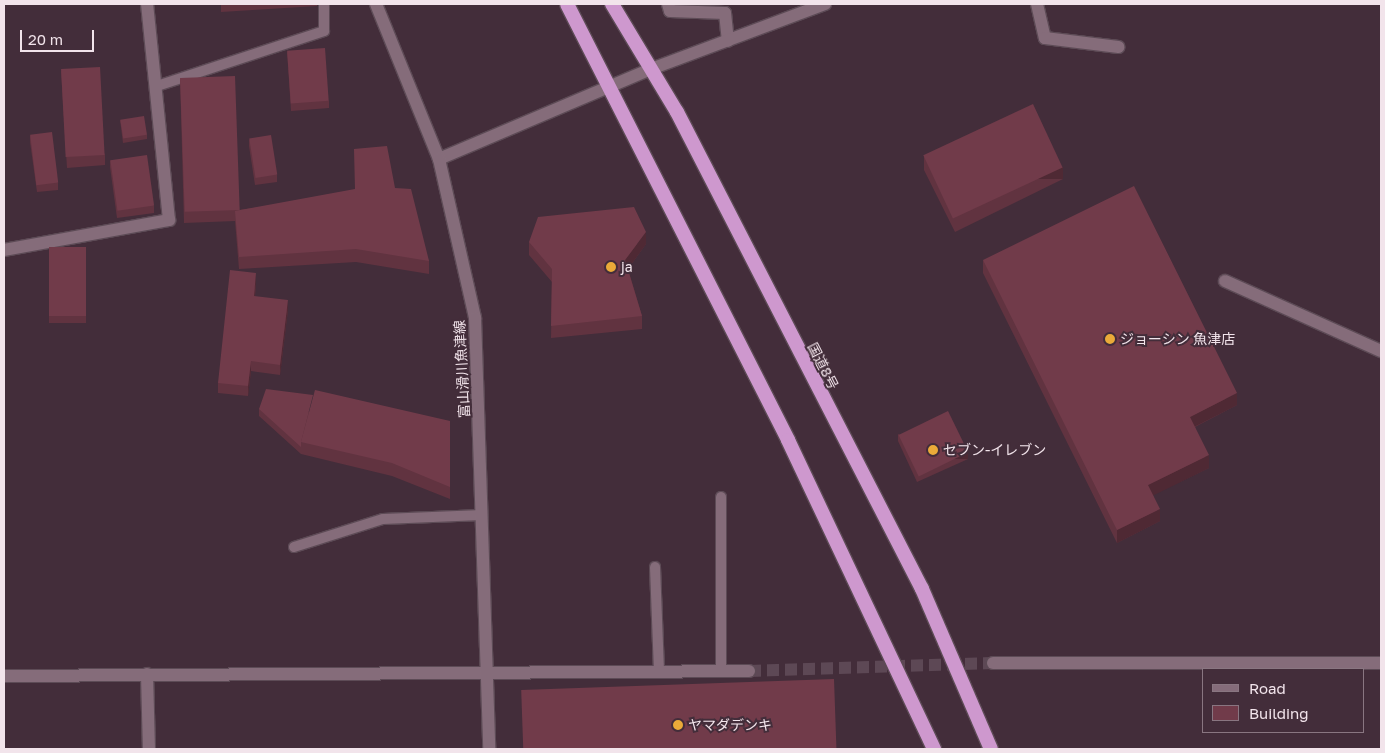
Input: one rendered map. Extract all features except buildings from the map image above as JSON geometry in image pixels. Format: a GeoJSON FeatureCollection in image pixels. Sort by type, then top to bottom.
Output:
{"type":"FeatureCollection","features":[{"type":"Feature","properties":{"kind":"highway"},"geometry":{"type":"LineString","coordinates":[[567,4],[612,87],[788,440],[934,749]]}},
{"type":"Feature","properties":{"kind":"highway","name":"国道8号"},"geometry":{"type":"LineString","coordinates":[[612,4],[677,112],[922,589],[991,749]]}},
{"type":"Feature","properties":{"kind":"street"},"geometry":{"type":"LineString","coordinates":[[4,250],[168,220],[157,86],[147,4]]}},
{"type":"Feature","properties":{"kind":"street","name":"富山滑川魚津線"},"geometry":{"type":"LineString","coordinates":[[376,4],[439,160],[475,318],[488,672],[489,749]]}},
{"type":"Feature","properties":{"kind":"street"},"geometry":{"type":"LineString","coordinates":[[668,4],[670,11],[725,13],[728,40]]}},
{"type":"Feature","properties":{"kind":"street"},"geometry":{"type":"LineString","coordinates":[[439,160],[651,69],[825,4]]}},
{"type":"Feature","properties":{"kind":"street"},"geometry":{"type":"LineString","coordinates":[[1037,4],[1045,38],[1118,47]]}},
{"type":"Feature","properties":{"kind":"street"},"geometry":{"type":"LineString","coordinates":[[1225,281],[1381,351]]}},
{"type":"Feature","properties":{"kind":"street"},"geometry":{"type":"LineString","coordinates":[[993,663],[1381,664]]}},
{"type":"Feature","properties":{"kind":"street"},"geometry":{"type":"LineString","coordinates":[[4,676],[750,671]]}},
{"type":"Feature","properties":{"kind":"street"},"geometry":{"type":"LineString","coordinates":[[147,674],[149,749]]}},
{"type":"Feature","properties":{"kind":"lane"},"geometry":{"type":"LineString","coordinates":[[157,86],[324,31],[324,4]]}},
{"type":"Feature","properties":{"kind":"lane"},"geometry":{"type":"LineString","coordinates":[[721,497],[721,671]]}},
{"type":"Feature","properties":{"kind":"lane"},"geometry":{"type":"LineString","coordinates":[[294,546],[383,519],[482,515]]}},
{"type":"Feature","properties":{"kind":"lane"},"geometry":{"type":"LineString","coordinates":[[654,567],[659,672]]}},
{"type":"Feature","properties":{"kind":"tunnel"},"geometry":{"type":"LineString","coordinates":[[749,671],[993,663]]}},
{"type":"Feature","properties":{"kind":"place","name":"ja"},"geometry":{"type":"Point","coordinates":[611,267]}},
{"type":"Feature","properties":{"kind":"place","name":"ジョーシン 魚津店"},"geometry":{"type":"Point","coordinates":[1110,339]}},
{"type":"Feature","properties":{"kind":"place","name":"セブン-イレブン"},"geometry":{"type":"Point","coordinates":[933,450]}},
{"type":"Feature","properties":{"kind":"place","name":"ヤマダデンキ"},"geometry":{"type":"Point","coordinates":[678,725]}}]}
